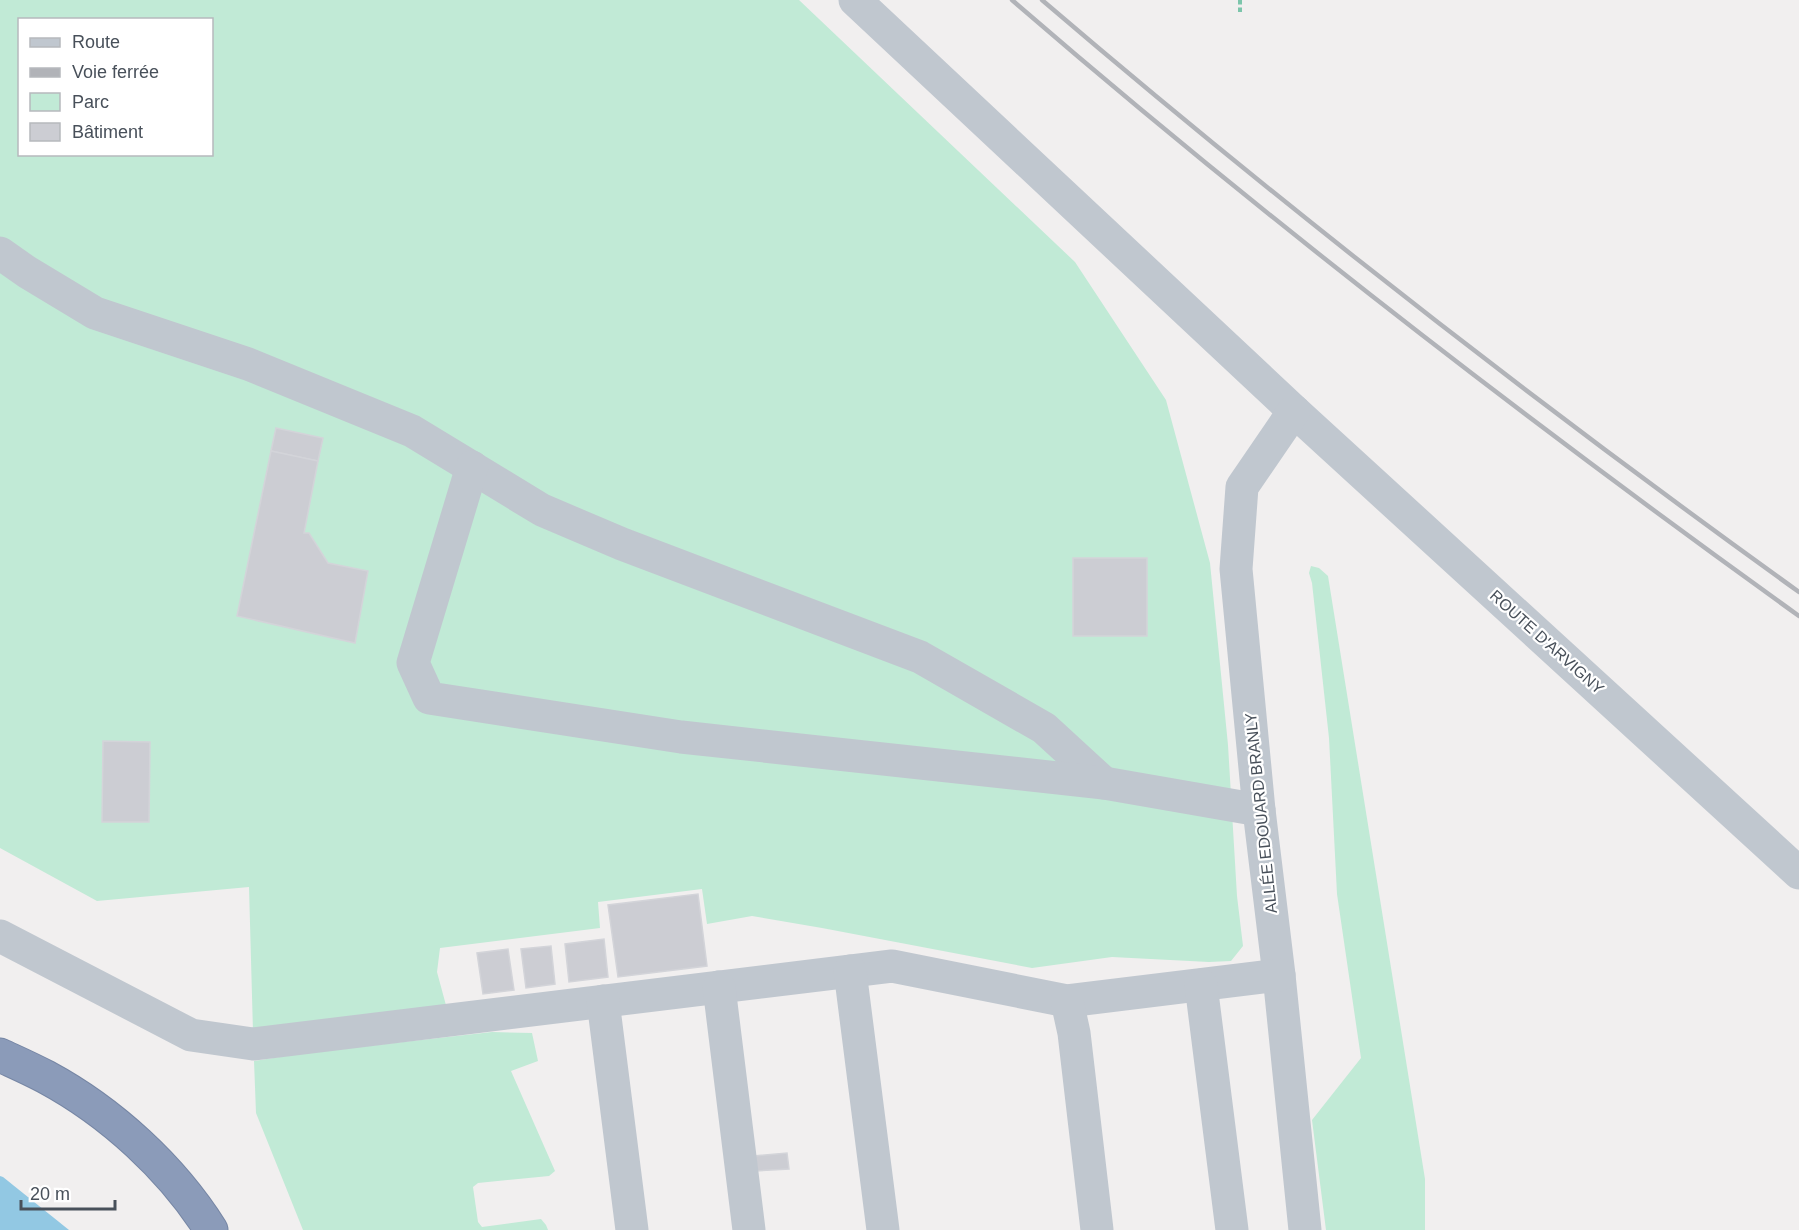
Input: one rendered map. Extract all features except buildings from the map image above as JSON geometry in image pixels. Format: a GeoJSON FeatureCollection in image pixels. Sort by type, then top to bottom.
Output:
{"type":"FeatureCollection","features":[{"type":"Feature","properties":{"kind":"highway"},"geometry":{"type":"LineString","coordinates":[[0,1055],[47,1078],[107,1117],[141,1146],[172,1179],[211,1230]]}},
{"type":"Feature","properties":{"kind":"street","name":"ROUTE D'ARVIGNY"},"geometry":{"type":"LineString","coordinates":[[855,0],[1294,411],[1799,873]]}},
{"type":"Feature","properties":{"kind":"street"},"geometry":{"type":"LineString","coordinates":[[0,253],[95,313],[248,363],[412,431],[542,510],[622,544],[920,657],[1044,728],[1104,783]]}},
{"type":"Feature","properties":{"kind":"street","name":"ALLÉE EDOUARD BRANLY"},"geometry":{"type":"LineString","coordinates":[[1294,411],[1242,487],[1236,569],[1259,810],[1279,975],[1305,1230]]}},
{"type":"Feature","properties":{"kind":"street"},"geometry":{"type":"LineString","coordinates":[[472,467],[413,663],[429,698],[681,737],[1104,783],[1259,810]]}},
{"type":"Feature","properties":{"kind":"street"},"geometry":{"type":"LineString","coordinates":[[0,936],[191,1035],[254,1044],[892,966],[1067,1001],[1279,975]]}},
{"type":"Feature","properties":{"kind":"street"},"geometry":{"type":"LineString","coordinates":[[850,971],[883,1230]]}},
{"type":"Feature","properties":{"kind":"street"},"geometry":{"type":"LineString","coordinates":[[1201,985],[1232,1230]]}},
{"type":"Feature","properties":{"kind":"street"},"geometry":{"type":"LineString","coordinates":[[719,987],[749,1230]]}},
{"type":"Feature","properties":{"kind":"street"},"geometry":{"type":"LineString","coordinates":[[603,1001],[632,1230]]}},
{"type":"Feature","properties":{"kind":"street"},"geometry":{"type":"LineString","coordinates":[[1067,1001],[1074,1033],[1098,1230]]}},
{"type":"Feature","properties":{"kind":"path"},"geometry":{"type":"LineString","coordinates":[[1240,0],[1240,14]]}},
{"type":"Feature","properties":{"kind":"green space"},"geometry":{"type":"Polygon","coordinates":[[[0,0],[799,0],[1075,262],[1166,400],[1210,563],[1228,745],[1237,896],[1243,946],[1231,961],[1112,957],[1032,968],[752,916],[707,924],[702,889],[598,902],[600,928],[440,948],[437,972],[447,1009],[253,1032],[249,887],[97,901],[0,848],[0,0]]]}},
{"type":"Feature","properties":{"kind":"green space"},"geometry":{"type":"Polygon","coordinates":[[[1311,566],[1319,568],[1328,576],[1425,1179],[1425,1230],[1326,1230],[1312,1120],[1361,1058],[1337,894],[1329,738],[1309,573],[1311,566]]]}},
{"type":"Feature","properties":{"kind":"green space"},"geometry":{"type":"Polygon","coordinates":[[[492,1032],[532,1033],[538,1061],[511,1071],[555,1171],[549,1176],[478,1183],[473,1187],[478,1222],[482,1227],[541,1219],[548,1230],[303,1230],[256,1113],[254,1061],[492,1032]]]}},
{"type":"Feature","properties":{"kind":"water"},"geometry":{"type":"Polygon","coordinates":[[[0,1176],[3,1177],[69,1230],[0,1230],[0,1176]]]}},
{"type":"Feature","properties":{"kind":"railway"},"geometry":{"type":"LineString","coordinates":[[1012,0],[1203,161],[1399,317],[1598,469],[1799,616]]}},
{"type":"Feature","properties":{"kind":"railway"},"geometry":{"type":"LineString","coordinates":[[1042,0],[1226,154],[1414,304],[1605,450],[1799,592]]}}]}
